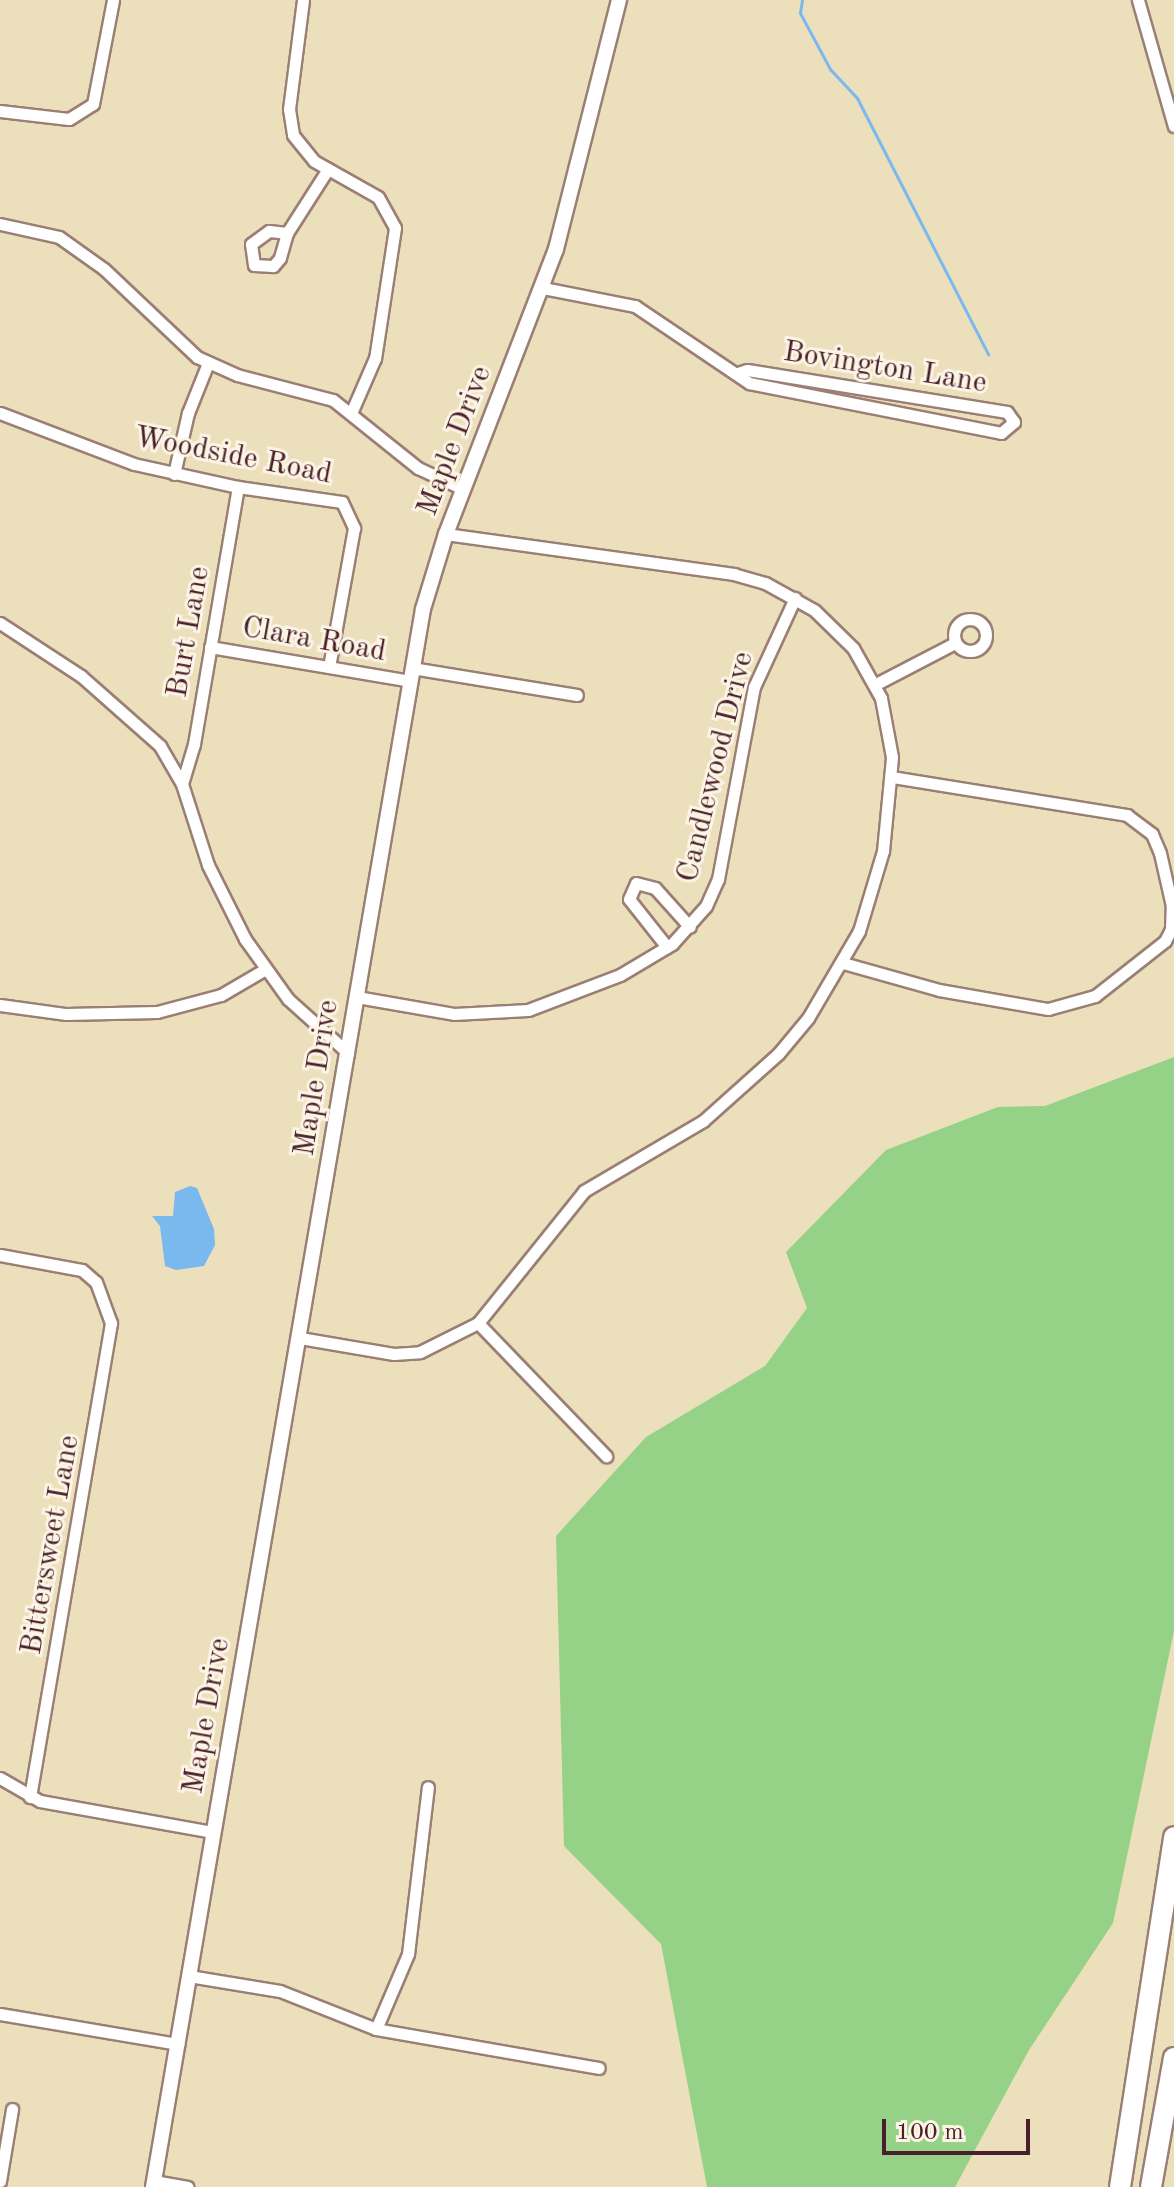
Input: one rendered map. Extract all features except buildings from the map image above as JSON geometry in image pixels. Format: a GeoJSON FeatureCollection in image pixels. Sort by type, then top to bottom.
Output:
{"type":"FeatureCollection","features":[{"type":"Feature","properties":{"kind":"highway"},"geometry":{"type":"LineString","coordinates":[[1120,2187],[1174,1837]]}},
{"type":"Feature","properties":{"kind":"highway"},"geometry":{"type":"LineString","coordinates":[[1151,2187],[1174,2058]]}},
{"type":"Feature","properties":{"kind":"street"},"geometry":{"type":"LineString","coordinates":[[0,111],[69,119],[93,104],[113,0]]}},
{"type":"Feature","properties":{"kind":"street"},"geometry":{"type":"LineString","coordinates":[[303,0],[290,126],[301,149],[328,169],[367,187],[395,228],[375,358],[352,411]]}},
{"type":"Feature","properties":{"kind":"street","name":"Maple Drive"},"geometry":{"type":"LineString","coordinates":[[153,2184],[300,1338],[411,674],[446,534],[543,288],[592,118],[619,0]]}},
{"type":"Feature","properties":{"kind":"street"},"geometry":{"type":"LineString","coordinates":[[1138,0],[1174,126]]}},
{"type":"Feature","properties":{"kind":"street"},"geometry":{"type":"LineString","coordinates":[[287,233],[328,169]]}},
{"type":"Feature","properties":{"kind":"street"},"geometry":{"type":"LineString","coordinates":[[0,224],[46,232],[77,248],[208,363],[314,393],[352,411],[418,468],[463,489]]}},
{"type":"Feature","properties":{"kind":"street","name":"Bovington Lane"},"geometry":{"type":"LineString","coordinates":[[543,288],[635,306],[749,383],[1001,433],[1014,422],[1007,412],[738,373]]}},
{"type":"Feature","properties":{"kind":"street"},"geometry":{"type":"LineString","coordinates":[[174,474],[188,413],[208,363]]}},
{"type":"Feature","properties":{"kind":"street"},"geometry":{"type":"LineString","coordinates":[[826,397],[828,384]]}},
{"type":"Feature","properties":{"kind":"street","name":"Woodside Road"},"geometry":{"type":"LineString","coordinates":[[0,413],[174,474],[342,502],[352,515],[329,667]]}},
{"type":"Feature","properties":{"kind":"street","name":"Burt Lane"},"geometry":{"type":"LineString","coordinates":[[182,784],[238,487]]}},
{"type":"Feature","properties":{"kind":"street"},"geometry":{"type":"LineString","coordinates":[[300,1338],[394,1354],[420,1352],[478,1323],[584,1191],[703,1121],[744,1087],[808,1018],[843,963],[872,898],[892,777],[888,729],[876,684],[842,636],[795,598],[765,583],[677,564],[446,534]]}},
{"type":"Feature","properties":{"kind":"street","name":"Candlewood Drive"},"geometry":{"type":"LineString","coordinates":[[357,997],[454,1014],[528,1010],[608,981],[667,947],[690,927],[718,879],[754,687],[795,598]]}},
{"type":"Feature","properties":{"kind":"street"},"geometry":{"type":"LineString","coordinates":[[0,623],[81,676],[160,746],[182,784],[208,865],[264,970],[348,1053]]}},
{"type":"Feature","properties":{"kind":"street"},"geometry":{"type":"LineString","coordinates":[[876,684],[953,644]]}},
{"type":"Feature","properties":{"kind":"street","name":"Clara Road"},"geometry":{"type":"LineString","coordinates":[[210,647],[329,667],[577,695]]}},
{"type":"Feature","properties":{"kind":"street"},"geometry":{"type":"LineString","coordinates":[[843,963],[939,990],[1048,1009],[1095,996],[1172,934],[1173,914],[1160,853],[1141,822],[1106,809],[892,777]]}},
{"type":"Feature","properties":{"kind":"street"},"geometry":{"type":"LineString","coordinates":[[667,947],[629,899],[636,883],[655,888],[690,927]]}},
{"type":"Feature","properties":{"kind":"street"},"geometry":{"type":"LineString","coordinates":[[0,1005],[66,1014],[157,1012],[221,995],[264,970]]}},
{"type":"Feature","properties":{"kind":"street","name":"Bittersweet Lane"},"geometry":{"type":"LineString","coordinates":[[0,1255],[82,1270],[105,1300],[111,1323],[30,1797]]}},
{"type":"Feature","properties":{"kind":"street"},"geometry":{"type":"LineString","coordinates":[[478,1323],[606,1456]]}},
{"type":"Feature","properties":{"kind":"street"},"geometry":{"type":"LineString","coordinates":[[0,1778],[30,1797],[213,1832]]}},
{"type":"Feature","properties":{"kind":"street"},"geometry":{"type":"LineString","coordinates":[[376,2029],[408,1954],[428,1787]]}},
{"type":"Feature","properties":{"kind":"street"},"geometry":{"type":"LineString","coordinates":[[189,1976],[280,1991],[376,2029],[599,2068]]}},
{"type":"Feature","properties":{"kind":"street"},"geometry":{"type":"LineString","coordinates":[[0,2014],[178,2044]]}},
{"type":"Feature","properties":{"kind":"street"},"geometry":{"type":"LineString","coordinates":[[0,2181],[12,2109]]}},
{"type":"Feature","properties":{"kind":"street"},"geometry":{"type":"LineString","coordinates":[[153,2184],[187,2187]]}},
{"type":"Feature","properties":{"kind":"green space"},"geometry":{"type":"Polygon","coordinates":[[[1174,1057],[1174,1631],[1113,1923],[1029,2050],[955,2187],[707,2187],[661,1944],[564,1846],[556,1536],[646,1437],[765,1366],[807,1308],[786,1252],[886,1150],[998,1107],[1045,1106],[1174,1057]]]}},
{"type":"Feature","properties":{"kind":"water"},"geometry":{"type":"Polygon","coordinates":[[[190,1186],[197,1188],[214,1229],[215,1245],[204,1266],[176,1270],[165,1266],[160,1226],[152,1216],[173,1216],[175,1192],[190,1186]]]}},
{"type":"Feature","properties":{"kind":"waterway"},"geometry":{"type":"LineString","coordinates":[[802,0],[800,13],[830,69],[857,98],[988,354]]}}]}
